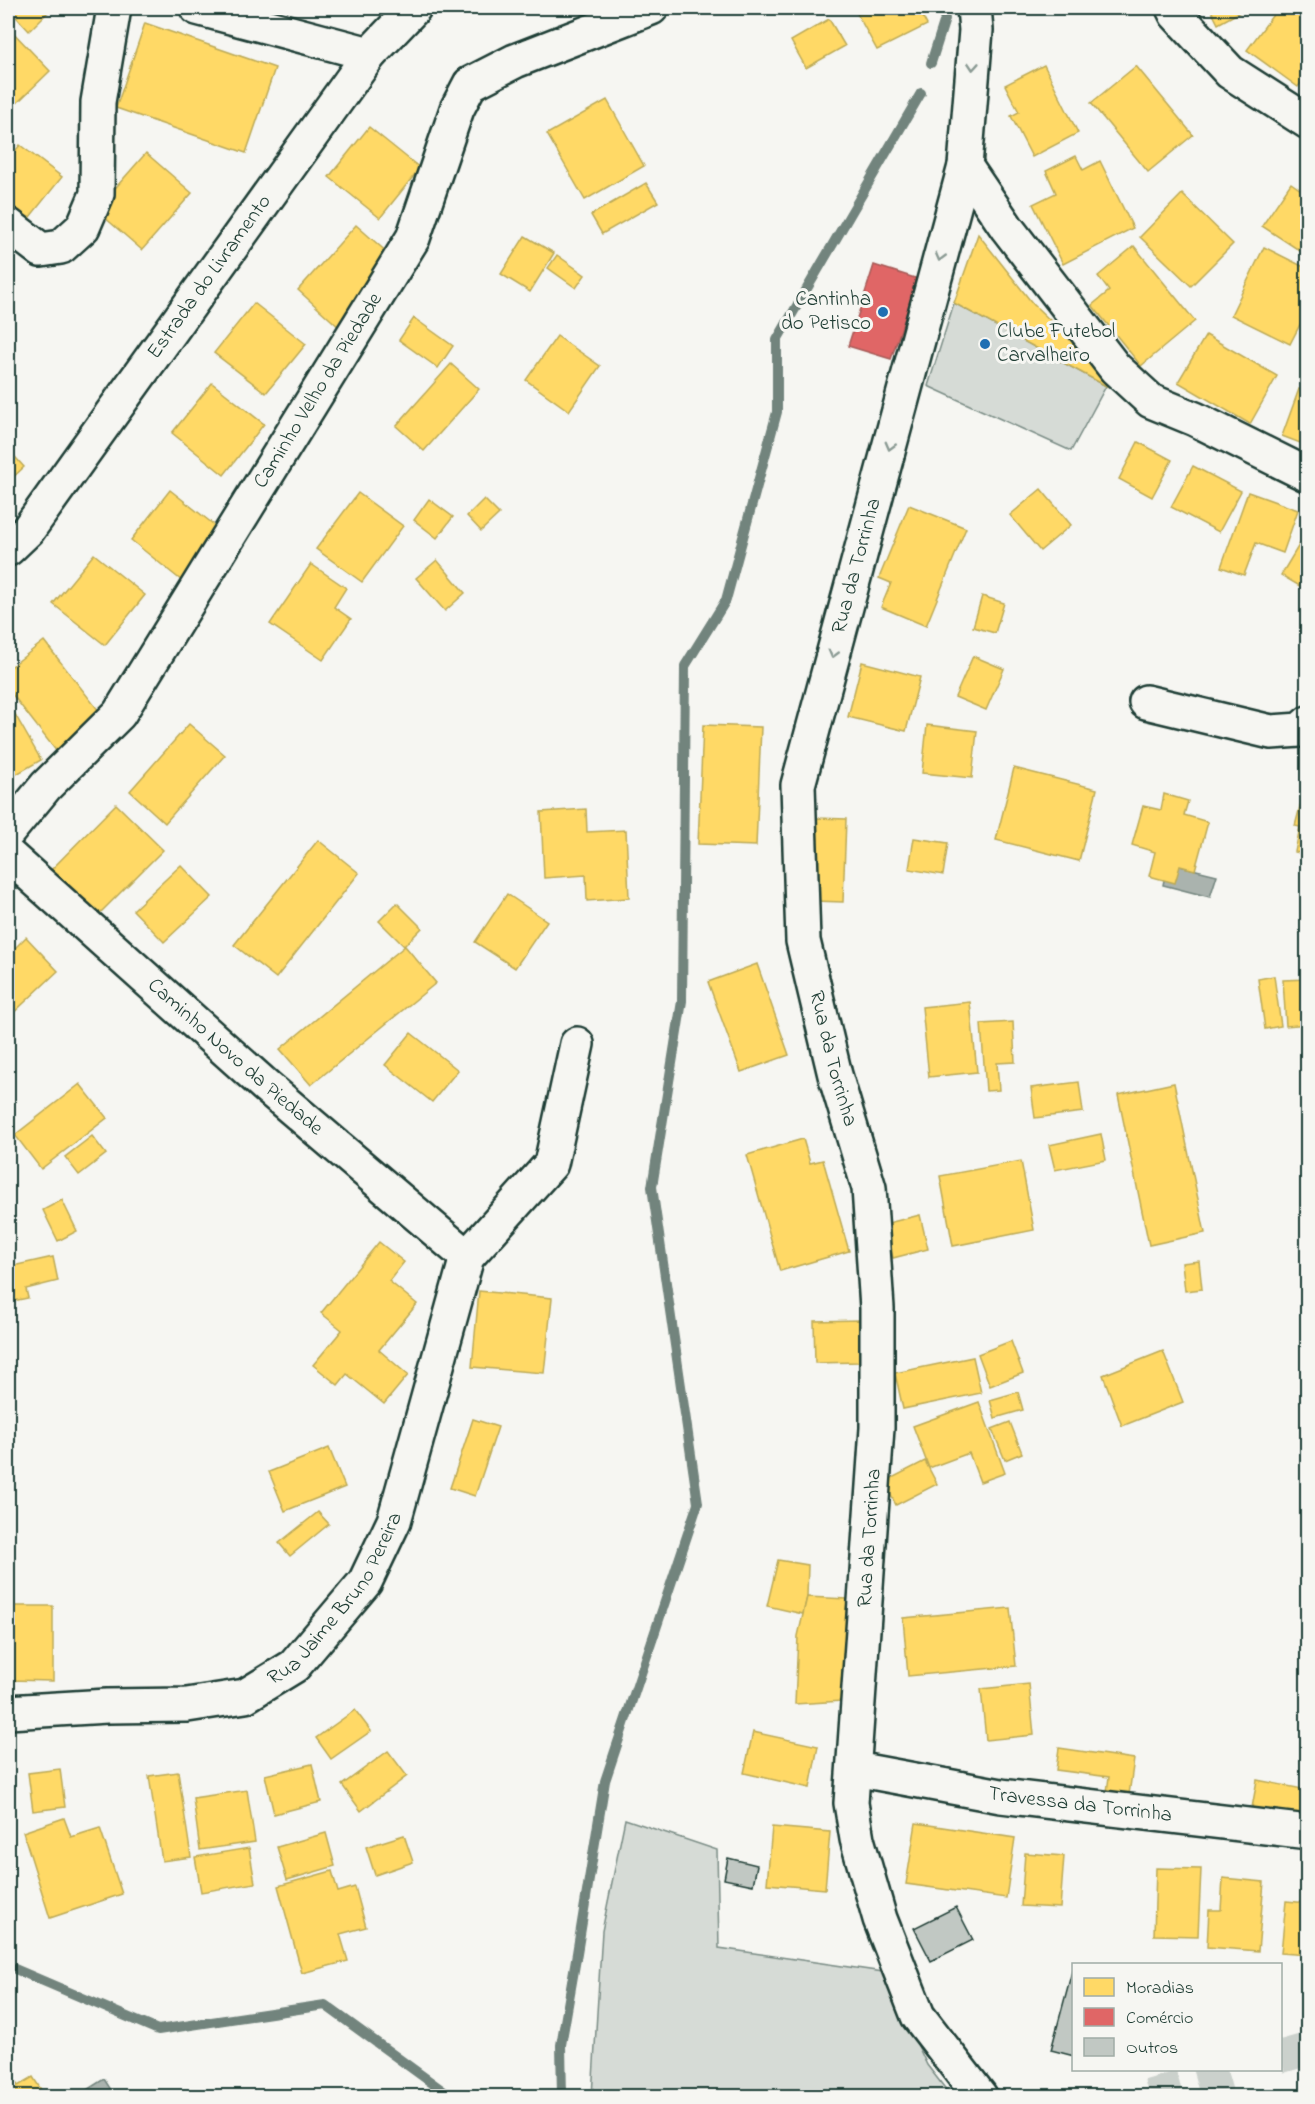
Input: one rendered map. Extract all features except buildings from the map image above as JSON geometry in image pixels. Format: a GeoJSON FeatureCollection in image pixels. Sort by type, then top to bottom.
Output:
{"type":"FeatureCollection","features":[{"type":"Feature","properties":{"kind":"street"},"geometry":{"type":"LineString","coordinates":[[8,225],[41,250],[61,247],[83,227],[97,194],[98,102],[114,8]]}},
{"type":"Feature","properties":{"kind":"street"},"geometry":{"type":"LineString","coordinates":[[197,8],[370,54]]}},
{"type":"Feature","properties":{"kind":"street","name":"Estrada do Livramento"},"geometry":{"type":"LineString","coordinates":[[8,549],[28,530],[370,54],[414,8]]}},
{"type":"Feature","properties":{"kind":"street","name":"Caminho Velho da Piedade"},"geometry":{"type":"LineString","coordinates":[[8,832],[46,786],[119,714],[413,237],[457,109],[470,84],[515,61],[651,8]]}},
{"type":"Feature","properties":{"kind":"street","name":"Rua da Torrinha"},"geometry":{"type":"LineString","coordinates":[[974,8],[976,30],[965,166],[798,785],[803,941],[835,1075],[869,1188],[877,1308],[877,1428],[851,1803],[857,1839],[880,1920],[918,2016],[980,2097]]}},
{"type":"Feature","properties":{"kind":"street"},"geometry":{"type":"LineString","coordinates":[[1173,8],[1230,72],[1308,122]]}},
{"type":"Feature","properties":{"kind":"street"},"geometry":{"type":"LineString","coordinates":[[965,166],[1006,228],[1115,368],[1151,401],[1195,419],[1308,475]]}},
{"type":"Feature","properties":{"kind":"street"},"geometry":{"type":"LineString","coordinates":[[1146,702],[1271,732],[1300,730],[1308,723]]}},
{"type":"Feature","properties":{"kind":"street","name":"Caminho Novo da Piedade"},"geometry":{"type":"LineString","coordinates":[[8,855],[267,1087],[467,1257]]}},
{"type":"Feature","properties":{"kind":"street"},"geometry":{"type":"LineString","coordinates":[[467,1257],[551,1164],[577,1044]]}},
{"type":"Feature","properties":{"kind":"street","name":"Rua Jaime Bruno Pereira"},"geometry":{"type":"LineString","coordinates":[[8,1712],[107,1706],[187,1706],[245,1696],[294,1666],[365,1582],[394,1521],[467,1257]]}},
{"type":"Feature","properties":{"kind":"street","name":"Travessa da Torrinha"},"geometry":{"type":"LineString","coordinates":[[855,1768],[1001,1796],[1308,1832]]}},
{"type":"Feature","properties":{"kind":"shaded area","name":"Clube Futebol Carvalheiro"},"geometry":{"type":"Polygon","coordinates":[[[954,303],[1106,386],[1071,451],[928,386],[954,303]]]}},
{"type":"Feature","properties":{"kind":"shaded area"},"geometry":{"type":"Polygon","coordinates":[[[1180,866],[1217,875],[1210,897],[1163,885],[1164,880],[1180,866]]]}},
{"type":"Feature","properties":{"kind":"shaded area"},"geometry":{"type":"Polygon","coordinates":[[[625,1819],[717,1850],[719,1948],[883,1972],[927,2065],[951,2096],[592,2096],[602,1931],[625,1819]]]}},
{"type":"Feature","properties":{"kind":"shaded area"},"geometry":{"type":"Polygon","coordinates":[[[104,2079],[115,2096],[77,2096],[104,2079]]]}},
{"type":"Feature","properties":{"kind":"waterway"},"geometry":{"type":"LineString","coordinates":[[931,63],[945,19],[941,8]]}},
{"type":"Feature","properties":{"kind":"waterway"},"geometry":{"type":"LineString","coordinates":[[562,2096],[561,2045],[605,1781],[698,1503],[652,1187],[682,1001],[685,666],[726,600],[777,412],[777,340],[921,93]]}},
{"type":"Feature","properties":{"kind":"waterway"},"geometry":{"type":"LineString","coordinates":[[8,1966],[158,2030],[325,2005],[450,2096]]}},
{"type":"Feature","properties":{"kind":"tunnel"},"geometry":{"type":"LineString","coordinates":[[1282,2056],[1308,2049]]}},
{"type":"Feature","properties":{"kind":"tunnel"},"geometry":{"type":"LineString","coordinates":[[1149,2096],[1236,2071]]}},
{"type":"Feature","properties":{"kind":"place","name":"Cantinha do Petisco"},"geometry":{"type":"Point","coordinates":[883,312]}},
{"type":"Feature","properties":{"kind":"place","name":"Clube Futebol Carvalheiro"},"geometry":{"type":"Point","coordinates":[985,344]}}]}
